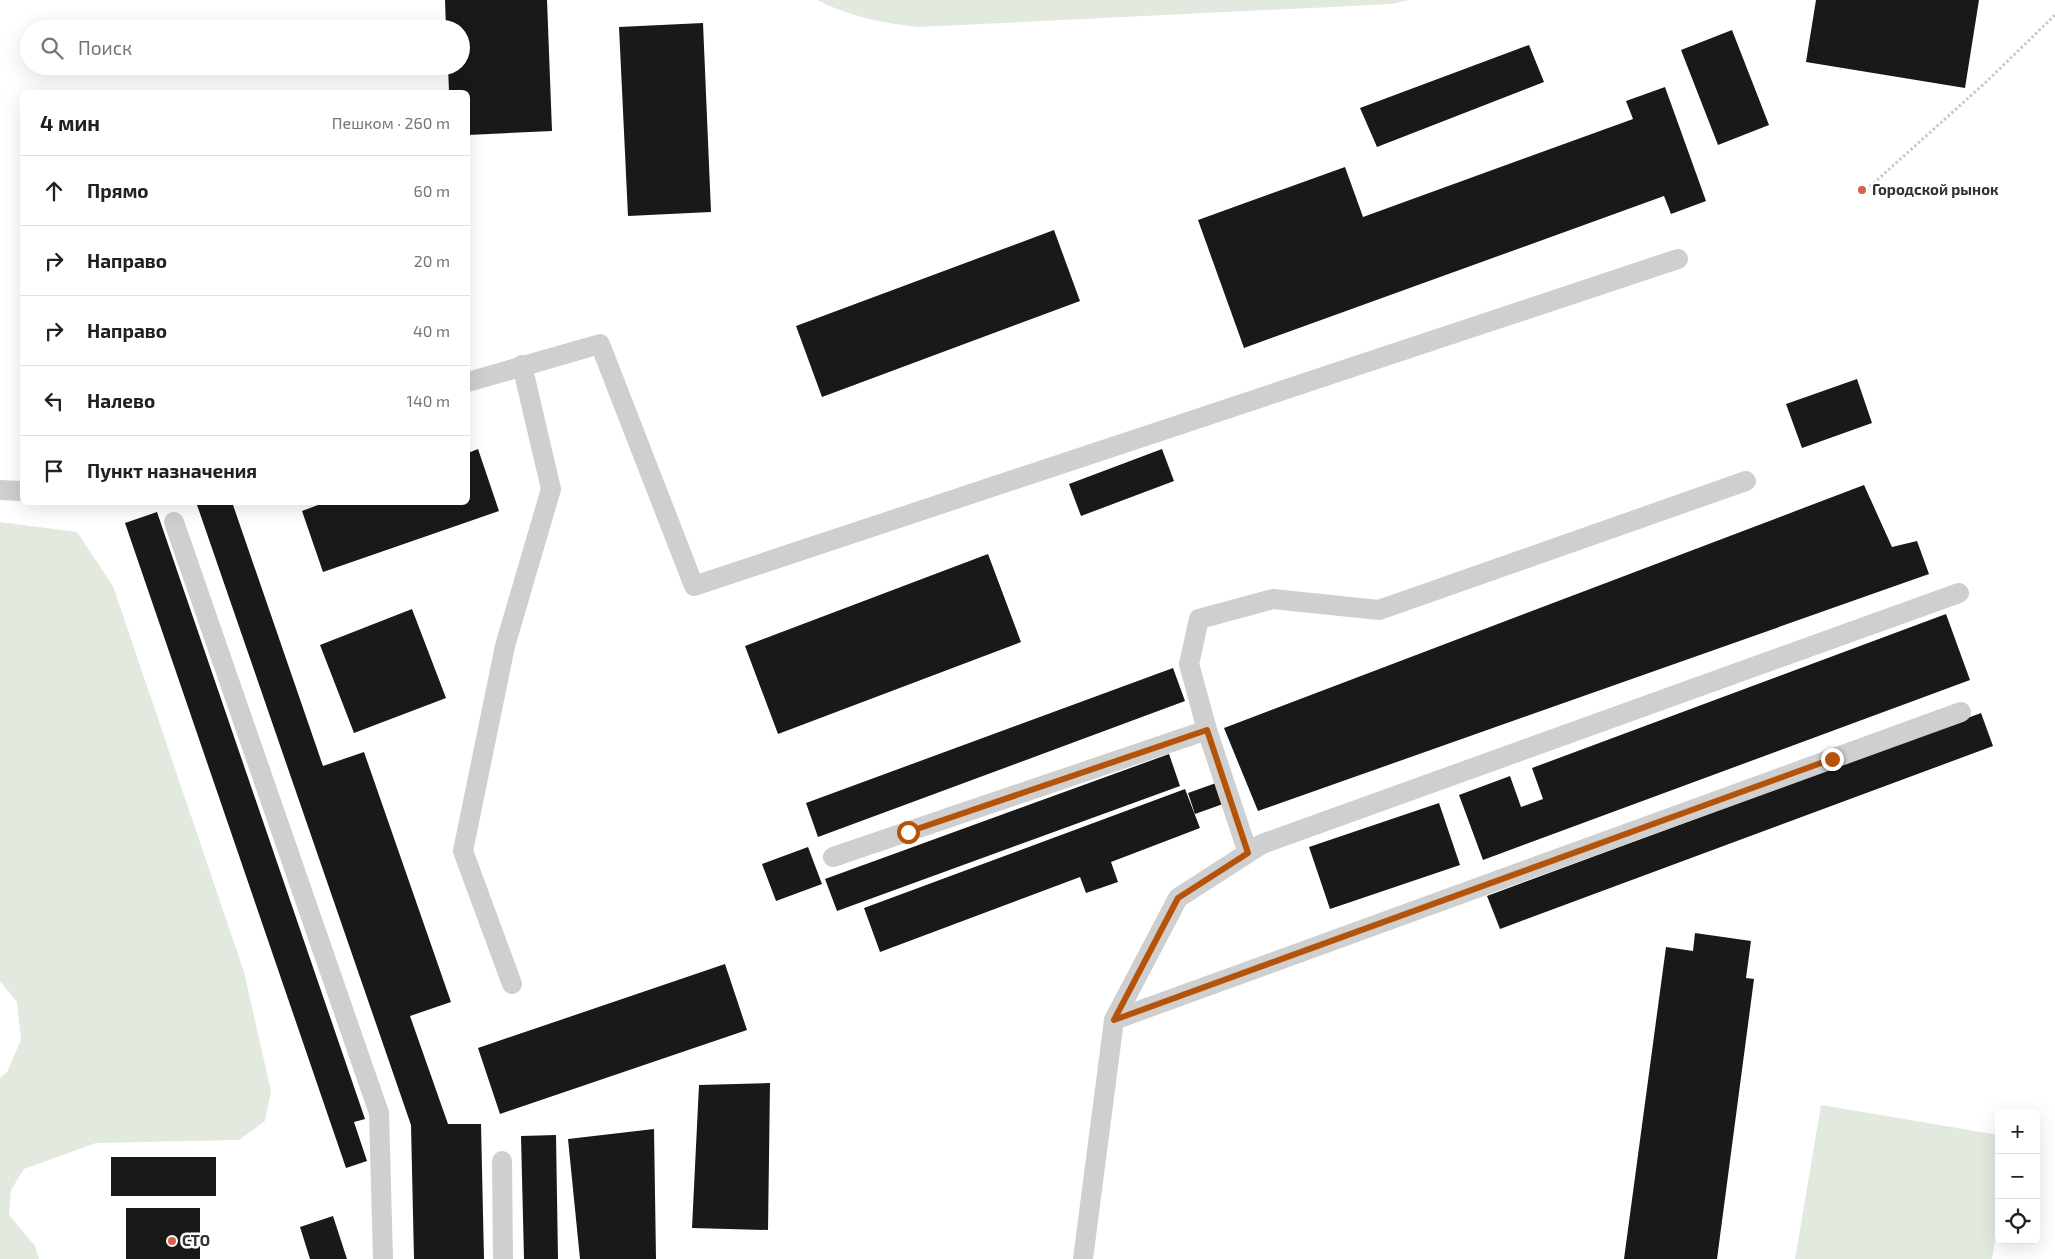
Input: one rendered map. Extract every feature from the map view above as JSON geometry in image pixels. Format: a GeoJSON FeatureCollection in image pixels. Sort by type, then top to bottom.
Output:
{"type":"FeatureCollection","features":[{"type":"Feature","properties":{"kind":"lane"},"geometry":{"type":"LineString","coordinates":[[470,377],[600,344],[694,586],[1678,259]]}},
{"type":"Feature","properties":{"kind":"lane"},"geometry":{"type":"LineString","coordinates":[[512,984],[463,851],[505,646],[551,489],[522,365]]}},
{"type":"Feature","properties":{"kind":"lane"},"geometry":{"type":"LineString","coordinates":[[1248,853],[1207,730],[1189,664],[1200,619],[1274,599],[1379,610],[1746,481]]}},
{"type":"Feature","properties":{"kind":"lane"},"geometry":{"type":"LineString","coordinates":[[0,490],[20,491]]}},
{"type":"Feature","properties":{"kind":"lane"},"geometry":{"type":"LineString","coordinates":[[174,522],[379,1113],[384,1259]]}},
{"type":"Feature","properties":{"kind":"lane"},"geometry":{"type":"LineString","coordinates":[[1084,1259],[1114,1020],[1178,898],[1262,844],[1959,593]]}},
{"type":"Feature","properties":{"kind":"lane"},"geometry":{"type":"LineString","coordinates":[[1114,1020],[1961,712]]}},
{"type":"Feature","properties":{"kind":"lane"},"geometry":{"type":"LineString","coordinates":[[833,857],[1207,730]]}},
{"type":"Feature","properties":{"kind":"lane"},"geometry":{"type":"LineString","coordinates":[[502,1161],[503,1259]]}},
{"type":"Feature","properties":{"kind":"path"},"geometry":{"type":"LineString","coordinates":[[1866,190],[1985,83],[2055,15]]}},
{"type":"Feature","properties":{"kind":"shaded area"},"geometry":{"type":"Polygon","coordinates":[[[817,0],[1409,0],[1392,4],[919,27],[867,18],[842,11],[817,0]]]}},
{"type":"Feature","properties":{"kind":"shaded area"},"geometry":{"type":"Polygon","coordinates":[[[0,522],[77,532],[113,586],[244,972],[271,1091],[265,1121],[239,1140],[96,1143],[24,1169],[11,1190],[9,1215],[35,1246],[39,1259],[0,1259],[0,1078],[7,1072],[21,1040],[17,1002],[0,981],[0,522]]]}},
{"type":"Feature","properties":{"kind":"shaded area"},"geometry":{"type":"Polygon","coordinates":[[[1821,1105],[1995,1134],[1995,1242],[1992,1259],[1795,1259],[1821,1105]]]}},
{"type":"Feature","properties":{"kind":"building"},"geometry":{"type":"Polygon","coordinates":[[[445,0],[547,0],[552,131],[470,135],[470,90],[449,90],[448,75],[470,75],[470,20],[446,20],[445,0]]]}},
{"type":"Feature","properties":{"kind":"building"},"geometry":{"type":"Polygon","coordinates":[[[1816,0],[1979,0],[1965,88],[1806,62],[1816,0]]]}},
{"type":"Feature","properties":{"kind":"building"},"geometry":{"type":"Polygon","coordinates":[[[703,23],[711,212],[628,216],[619,27],[703,23]]]}},
{"type":"Feature","properties":{"kind":"building"},"geometry":{"type":"Polygon","coordinates":[[[1732,30],[1769,125],[1718,145],[1681,50],[1732,30]]]}},
{"type":"Feature","properties":{"kind":"building"},"geometry":{"type":"Polygon","coordinates":[[[1529,45],[1544,82],[1377,147],[1360,108],[1529,45]]]}},
{"type":"Feature","properties":{"kind":"building"},"geometry":{"type":"Polygon","coordinates":[[[1665,87],[1706,201],[1671,214],[1664,196],[1244,348],[1198,220],[1345,167],[1363,217],[1633,119],[1626,101],[1665,87]]]}},
{"type":"Feature","properties":{"kind":"building"},"geometry":{"type":"Polygon","coordinates":[[[1054,230],[1080,301],[822,397],[796,326],[1054,230]]]}},
{"type":"Feature","properties":{"kind":"building"},"geometry":{"type":"Polygon","coordinates":[[[1857,379],[1872,423],[1802,448],[1786,404],[1857,379]]]}},
{"type":"Feature","properties":{"kind":"building"},"geometry":{"type":"Polygon","coordinates":[[[478,449],[499,511],[323,572],[302,511],[318,505],[470,505],[470,452],[478,449]]]}},
{"type":"Feature","properties":{"kind":"building"},"geometry":{"type":"Polygon","coordinates":[[[1162,449],[1174,481],[1081,516],[1069,484],[1162,449]]]}},
{"type":"Feature","properties":{"kind":"building"},"geometry":{"type":"Polygon","coordinates":[[[1864,485],[1892,547],[1917,541],[1929,574],[1258,811],[1224,728],[1864,485]]]}},
{"type":"Feature","properties":{"kind":"building"},"geometry":{"type":"Polygon","coordinates":[[[197,505],[233,505],[323,766],[364,752],[451,1002],[410,1016],[448,1124],[481,1124],[484,1259],[414,1259],[411,1125],[197,505]]]}},
{"type":"Feature","properties":{"kind":"building"},"geometry":{"type":"Polygon","coordinates":[[[157,512],[365,1119],[354,1122],[367,1161],[346,1168],[125,523],[157,512]]]}},
{"type":"Feature","properties":{"kind":"building"},"geometry":{"type":"Polygon","coordinates":[[[988,554],[1021,642],[778,734],[745,646],[988,554]]]}},
{"type":"Feature","properties":{"kind":"building"},"geometry":{"type":"Polygon","coordinates":[[[412,609],[446,698],[354,733],[320,645],[412,609]]]}},
{"type":"Feature","properties":{"kind":"building"},"geometry":{"type":"Polygon","coordinates":[[[1946,614],[1970,680],[1483,860],[1459,795],[1510,776],[1521,807],[1543,799],[1532,768],[1946,614]]]}},
{"type":"Feature","properties":{"kind":"building"},"geometry":{"type":"Polygon","coordinates":[[[1173,668],[1185,701],[818,837],[806,803],[1173,668]]]}},
{"type":"Feature","properties":{"kind":"building"},"geometry":{"type":"Polygon","coordinates":[[[1981,713],[1993,746],[1500,929],[1487,896],[1981,713]]]}},
{"type":"Feature","properties":{"kind":"building"},"geometry":{"type":"Polygon","coordinates":[[[1169,754],[1180,786],[837,911],[825,879],[1169,754]]]}},
{"type":"Feature","properties":{"kind":"building"},"geometry":{"type":"Polygon","coordinates":[[[1216,783],[1223,804],[1195,814],[1188,793],[1216,783]]]}},
{"type":"Feature","properties":{"kind":"building"},"geometry":{"type":"Polygon","coordinates":[[[1185,789],[1200,828],[1111,862],[1118,882],[1086,893],[1080,877],[880,952],[864,908],[1185,789]]]}},
{"type":"Feature","properties":{"kind":"building"},"geometry":{"type":"Polygon","coordinates":[[[1439,803],[1460,865],[1330,909],[1309,847],[1439,803]]]}},
{"type":"Feature","properties":{"kind":"building"},"geometry":{"type":"Polygon","coordinates":[[[808,847],[822,884],[776,901],[762,864],[808,847]]]}},
{"type":"Feature","properties":{"kind":"building"},"geometry":{"type":"Polygon","coordinates":[[[1695,933],[1751,941],[1746,978],[1754,979],[1717,1259],[1624,1259],[1666,947],[1693,951],[1695,933]]]}},
{"type":"Feature","properties":{"kind":"building"},"geometry":{"type":"Polygon","coordinates":[[[725,964],[747,1030],[500,1114],[478,1048],[725,964]]]}},
{"type":"Feature","properties":{"kind":"building"},"geometry":{"type":"Polygon","coordinates":[[[770,1083],[768,1230],[692,1228],[699,1085],[770,1083]]]}},
{"type":"Feature","properties":{"kind":"building"},"geometry":{"type":"Polygon","coordinates":[[[654,1129],[656,1259],[580,1259],[568,1139],[654,1129]]]}},
{"type":"Feature","properties":{"kind":"building"},"geometry":{"type":"Polygon","coordinates":[[[556,1135],[558,1259],[524,1259],[521,1136],[556,1135]]]}},
{"type":"Feature","properties":{"kind":"building"},"geometry":{"type":"Polygon","coordinates":[[[111,1157],[216,1157],[216,1196],[111,1196],[111,1157]]]}},
{"type":"Feature","properties":{"kind":"building"},"geometry":{"type":"Polygon","coordinates":[[[126,1208],[200,1208],[200,1259],[126,1259],[126,1208]]]}},
{"type":"Feature","properties":{"kind":"building"},"geometry":{"type":"Polygon","coordinates":[[[333,1216],[347,1259],[310,1259],[300,1227],[333,1216]]]}},
{"type":"Feature","properties":{"kind":"place","name":"Городской рынок"},"geometry":{"type":"Point","coordinates":[1862,190]}},
{"type":"Feature","properties":{"kind":"place","name":"СТО"},"geometry":{"type":"Point","coordinates":[172,1241]}},
{"type":"Feature","properties":{"kind":"route"},"geometry":{"type":"LineString","coordinates":[[908,832],[1207,730],[1248,853],[1178,898],[1114,1020],[1832,759]]}}]}
